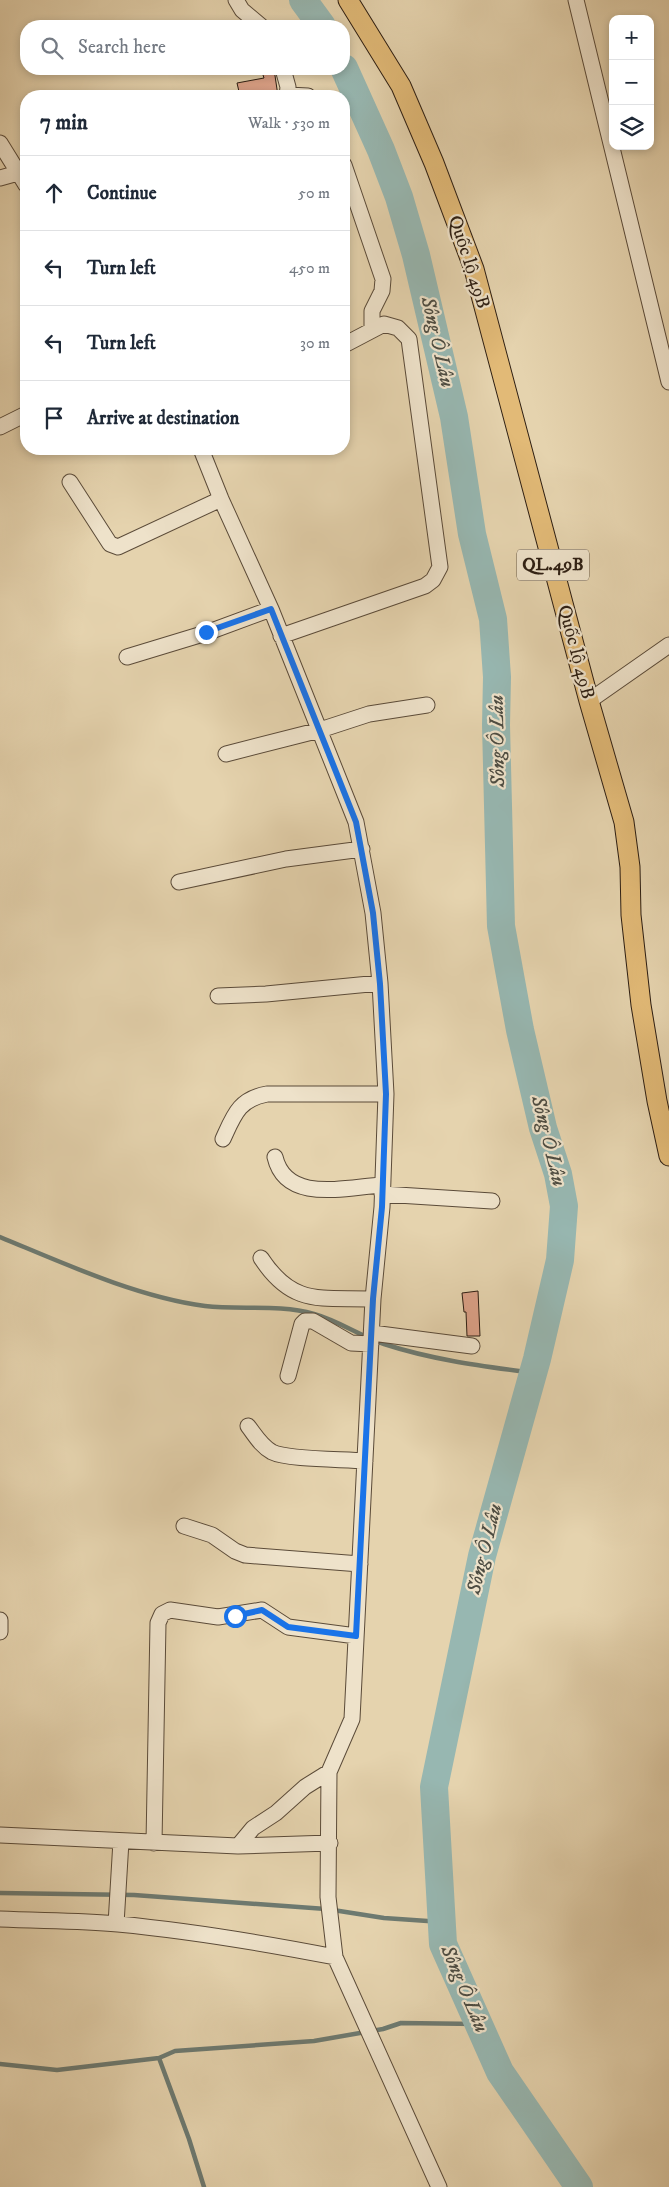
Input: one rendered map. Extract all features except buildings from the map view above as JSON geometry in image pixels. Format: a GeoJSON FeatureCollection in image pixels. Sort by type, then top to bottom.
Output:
{"type":"FeatureCollection","features":[{"type":"Feature","properties":{"kind":"main road","name":"Quốc lộ 49B"},"geometry":{"type":"LineString","coordinates":[[348,0],[401,86],[434,163],[474,269],[589,701],[624,822],[630,867],[631,915],[641,1005],[656,1101],[669,1156]]}},
{"type":"Feature","properties":{"kind":"street"},"geometry":{"type":"LineString","coordinates":[[236,0],[242,10],[254,20]]}},
{"type":"Feature","properties":{"kind":"street"},"geometry":{"type":"LineString","coordinates":[[576,0],[669,382]]}},
{"type":"Feature","properties":{"kind":"street"},"geometry":{"type":"LineString","coordinates":[[285,75],[288,90]]}},
{"type":"Feature","properties":{"kind":"street"},"geometry":{"type":"LineString","coordinates":[[0,143],[19,174],[0,178]]}},
{"type":"Feature","properties":{"kind":"street"},"geometry":{"type":"LineString","coordinates":[[350,183],[383,279],[382,291],[372,311],[372,329]]}},
{"type":"Feature","properties":{"kind":"street"},"geometry":{"type":"LineString","coordinates":[[280,636],[425,586],[433,580],[440,567],[409,339],[404,332],[390,324],[384,324],[350,342]]}},
{"type":"Feature","properties":{"kind":"street"},"geometry":{"type":"LineString","coordinates":[[0,427],[20,417]]}},
{"type":"Feature","properties":{"kind":"street"},"geometry":{"type":"LineString","coordinates":[[203,455],[221,499],[271,609],[280,636],[356,822],[373,913],[380,984],[386,1094],[382,1189],[373,1299],[352,1718],[329,1772],[330,1843],[328,1897],[335,1957],[439,2187]]}},
{"type":"Feature","properties":{"kind":"street"},"geometry":{"type":"LineString","coordinates":[[70,482],[110,544],[118,547],[221,499]]}},
{"type":"Feature","properties":{"kind":"street"},"geometry":{"type":"LineString","coordinates":[[127,657],[271,609]]}},
{"type":"Feature","properties":{"kind":"street"},"geometry":{"type":"LineString","coordinates":[[589,701],[669,645]]}},
{"type":"Feature","properties":{"kind":"street"},"geometry":{"type":"LineString","coordinates":[[226,754],[320,730],[368,714],[427,705]]}},
{"type":"Feature","properties":{"kind":"street"},"geometry":{"type":"LineString","coordinates":[[179,882],[286,859],[362,849]]}},
{"type":"Feature","properties":{"kind":"street"},"geometry":{"type":"LineString","coordinates":[[218,996],[266,994],[380,984]]}},
{"type":"Feature","properties":{"kind":"street"},"geometry":{"type":"LineString","coordinates":[[223,1139],[241,1106],[257,1096],[268,1094],[386,1094]]}},
{"type":"Feature","properties":{"kind":"street"},"geometry":{"type":"LineString","coordinates":[[275,1157],[283,1177],[303,1188],[382,1189],[492,1201]]}},
{"type":"Feature","properties":{"kind":"street"},"geometry":{"type":"LineString","coordinates":[[261,1258],[271,1273],[284,1286],[297,1294],[315,1297],[373,1299]]}},
{"type":"Feature","properties":{"kind":"street"},"geometry":{"type":"LineString","coordinates":[[288,1376],[302,1324],[305,1321],[313,1321],[351,1343],[371,1338],[472,1346]]}},
{"type":"Feature","properties":{"kind":"street"},"geometry":{"type":"LineString","coordinates":[[248,1426],[260,1443],[272,1452],[286,1456],[365,1460]]}},
{"type":"Feature","properties":{"kind":"street"},"geometry":{"type":"LineString","coordinates":[[184,1526],[212,1535],[235,1551],[245,1555],[360,1564]]}},
{"type":"Feature","properties":{"kind":"street"},"geometry":{"type":"LineString","coordinates":[[154,1843],[158,1623],[162,1614],[170,1610],[218,1617],[262,1610],[288,1627],[356,1636]]}},
{"type":"Feature","properties":{"kind":"street"},"geometry":{"type":"LineString","coordinates":[[0,1620],[0,1632]]}},
{"type":"Feature","properties":{"kind":"street"},"geometry":{"type":"LineString","coordinates":[[238,1846],[254,1828],[276,1813],[306,1787],[329,1772]]}},
{"type":"Feature","properties":{"kind":"street"},"geometry":{"type":"LineString","coordinates":[[0,1835],[238,1846],[330,1843]]}},
{"type":"Feature","properties":{"kind":"street"},"geometry":{"type":"LineString","coordinates":[[117,1916],[121,1841]]}},
{"type":"Feature","properties":{"kind":"street"},"geometry":{"type":"LineString","coordinates":[[0,1919],[117,1916],[335,1957]]}},
{"type":"Feature","properties":{"kind":"waterway","name":"Sông Ô Lâu"},"geometry":{"type":"LineString","coordinates":[[303,0],[318,20]]}},
{"type":"Feature","properties":{"kind":"waterway","name":"Sông Ô Lâu"},"geometry":{"type":"LineString","coordinates":[[347,75],[381,150],[399,197],[416,255],[454,417],[472,534],[493,619],[497,677],[496,725],[501,926],[520,1030],[543,1128],[558,1174],[564,1206],[560,1260],[537,1359],[482,1556],[434,1787],[443,1944],[500,2072],[579,2187]]}},
{"type":"Feature","properties":{"kind":"waterway"},"geometry":{"type":"LineString","coordinates":[[0,1237],[101,1278],[179,1302],[232,1308],[273,1308],[301,1311],[323,1317],[375,1341],[402,1350],[458,1362],[533,1373]]}},
{"type":"Feature","properties":{"kind":"waterway"},"geometry":{"type":"LineString","coordinates":[[0,1893],[134,1895],[326,1909]]}},
{"type":"Feature","properties":{"kind":"waterway"},"geometry":{"type":"LineString","coordinates":[[333,1910],[384,1918],[442,1922]]}},
{"type":"Feature","properties":{"kind":"waterway"},"geometry":{"type":"LineString","coordinates":[[0,2064],[57,2070],[159,2058],[175,2051],[314,2041],[383,2029],[401,2023],[478,2024]]}},
{"type":"Feature","properties":{"kind":"waterway"},"geometry":{"type":"LineString","coordinates":[[159,2058],[189,2139],[204,2187]]}},
{"type":"Feature","properties":{"kind":"route"},"geometry":{"type":"LineString","coordinates":[[206,632],[271,609],[280,636],[356,822],[373,913],[380,984],[386,1094],[382,1207],[373,1299],[356,1636],[288,1627],[262,1610],[235,1616]]}}]}
